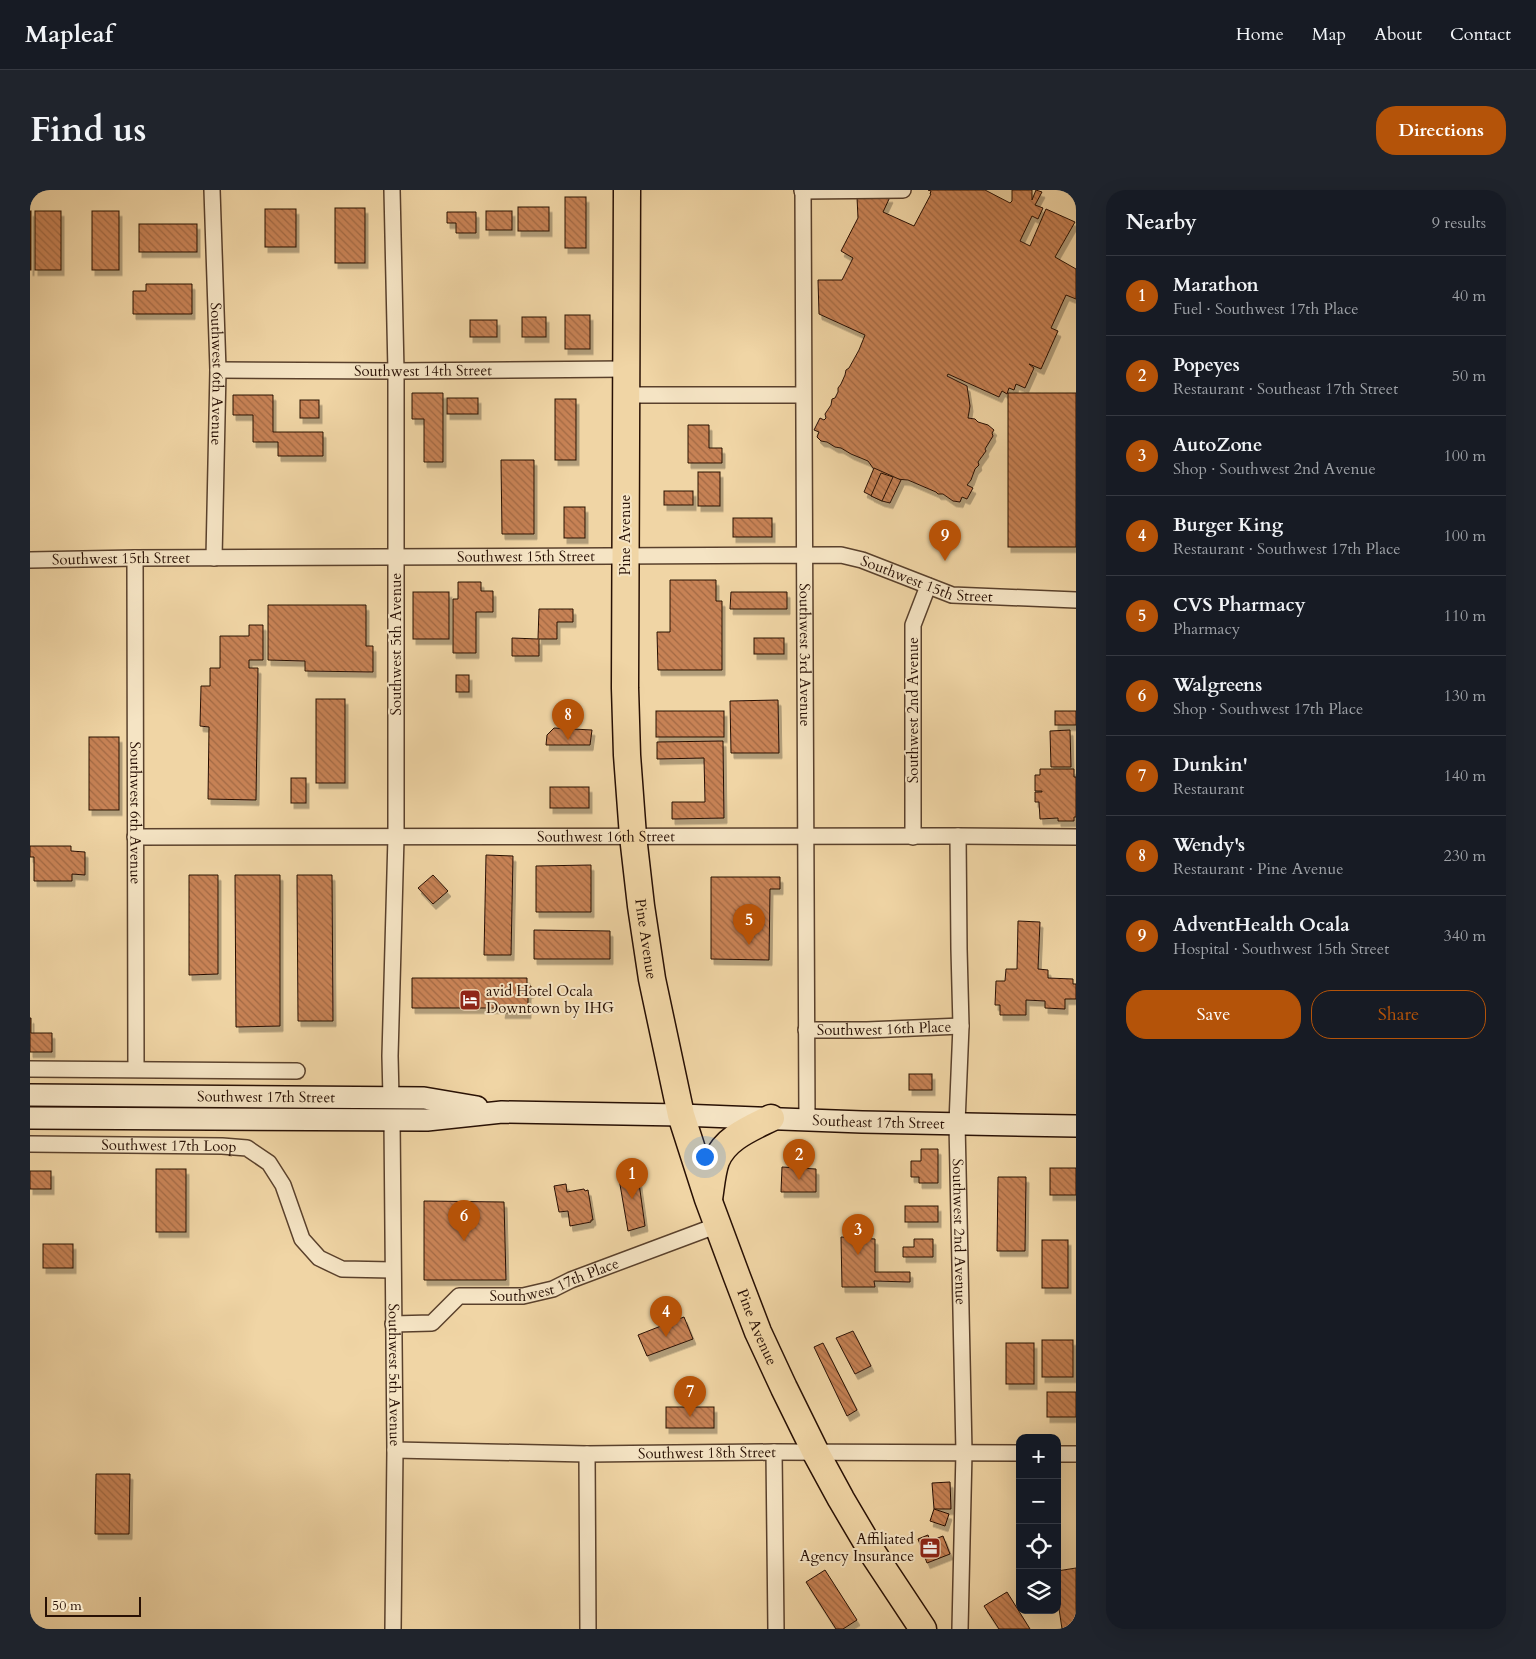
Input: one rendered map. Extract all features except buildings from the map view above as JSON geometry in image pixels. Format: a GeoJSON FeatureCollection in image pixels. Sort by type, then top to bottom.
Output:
{"type":"FeatureCollection","features":[{"type":"Feature","properties":{"kind":"highway","name":"Pine Avenue"},"geometry":{"type":"LineString","coordinates":[[627,190],[625,556],[627,755],[633,836],[652,979],[681,1115],[708,1200],[758,1332],[816,1453],[874,1555],[922,1629]]}},
{"type":"Feature","properties":{"kind":"highway"},"geometry":{"type":"LineString","coordinates":[[708,1200],[716,1160],[726,1146],[739,1135],[771,1118]]}},
{"type":"Feature","properties":{"kind":"main road","name":"Southwest 17th Street"},"geometry":{"type":"LineString","coordinates":[[30,1095],[424,1098],[502,1112]]}},
{"type":"Feature","properties":{"kind":"main road","name":"Southwest 17th Street"},"geometry":{"type":"LineString","coordinates":[[30,1118],[427,1120],[502,1112],[681,1115]]}},
{"type":"Feature","properties":{"kind":"main road","name":"Southeast 17th Street"},"geometry":{"type":"LineString","coordinates":[[681,1115],[1076,1126]]}},
{"type":"Feature","properties":{"kind":"street","name":"Southwest 6th Avenue"},"geometry":{"type":"LineString","coordinates":[[212,190],[218,370],[214,558]]}},
{"type":"Feature","properties":{"kind":"street","name":"Southwest 5th Avenue"},"geometry":{"type":"LineString","coordinates":[[391,1098],[390,1056],[396,837],[396,371],[392,190]]}},
{"type":"Feature","properties":{"kind":"street"},"geometry":{"type":"LineString","coordinates":[[802,190],[903,190]]}},
{"type":"Feature","properties":{"kind":"street","name":"Southwest 3rd Avenue"},"geometry":{"type":"LineString","coordinates":[[802,190],[807,1120]]}},
{"type":"Feature","properties":{"kind":"street","name":"Southwest 14th Street"},"geometry":{"type":"LineString","coordinates":[[218,370],[626,369]]}},
{"type":"Feature","properties":{"kind":"street"},"geometry":{"type":"LineString","coordinates":[[626,395],[803,395]]}},
{"type":"Feature","properties":{"kind":"street","name":"Southwest 15th Street"},"geometry":{"type":"LineString","coordinates":[[30,560],[841,555],[852,556],[952,595],[1076,600]]}},
{"type":"Feature","properties":{"kind":"street","name":"Southwest 6th Avenue"},"geometry":{"type":"LineString","coordinates":[[135,558],[136,1069]]}},
{"type":"Feature","properties":{"kind":"street","name":"Southwest 2nd Avenue"},"geometry":{"type":"LineString","coordinates":[[913,837],[913,625],[928,586]]}},
{"type":"Feature","properties":{"kind":"street","name":"Southwest 2nd Avenue"},"geometry":{"type":"LineString","coordinates":[[958,836],[961,1026],[957,1123],[964,1452],[960,1629]]}},
{"type":"Feature","properties":{"kind":"street","name":"Southwest 16th Street"},"geometry":{"type":"LineString","coordinates":[[135,837],[1076,837]]}},
{"type":"Feature","properties":{"kind":"street","name":"Southwest 16th Place"},"geometry":{"type":"LineString","coordinates":[[806,1030],[867,1030],[961,1026]]}},
{"type":"Feature","properties":{"kind":"street"},"geometry":{"type":"LineString","coordinates":[[30,1069],[297,1071]]}},
{"type":"Feature","properties":{"kind":"street","name":"Southwest 5th Avenue"},"geometry":{"type":"LineString","coordinates":[[392,1120],[395,1450],[392,1629]]}},
{"type":"Feature","properties":{"kind":"street","name":"Southwest 17th Loop"},"geometry":{"type":"LineString","coordinates":[[30,1144],[222,1146],[247,1148],[268,1163],[283,1185],[302,1238],[319,1258],[342,1269],[392,1270]]}},
{"type":"Feature","properties":{"kind":"street","name":"Southwest 17th Place"},"geometry":{"type":"LineString","coordinates":[[393,1324],[432,1323],[459,1296],[523,1296],[553,1289],[571,1280],[718,1225]]}},
{"type":"Feature","properties":{"kind":"street","name":"Southwest 18th Street"},"geometry":{"type":"LineString","coordinates":[[395,1450],[587,1454],[774,1452],[1016,1453]]}},
{"type":"Feature","properties":{"kind":"street"},"geometry":{"type":"LineString","coordinates":[[774,1452],[776,1629]]}},
{"type":"Feature","properties":{"kind":"street"},"geometry":{"type":"LineString","coordinates":[[587,1454],[588,1629]]}},
{"type":"Feature","properties":{"kind":"street"},"geometry":{"type":"LineString","coordinates":[[1061,1454],[1076,1454]]}},
{"type":"Feature","properties":{"kind":"place","name":"AdventHealth Ocala"},"geometry":{"type":"Point","coordinates":[945,561]}},
{"type":"Feature","properties":{"kind":"place","name":"Wendy's"},"geometry":{"type":"Point","coordinates":[568,740]}},
{"type":"Feature","properties":{"kind":"place","name":"CVS Pharmacy"},"geometry":{"type":"Point","coordinates":[749,945]}},
{"type":"Feature","properties":{"kind":"place","name":"avid Hotel Ocala Downtown by IHG"},"geometry":{"type":"Point","coordinates":[470,1000]}},
{"type":"Feature","properties":{"kind":"place","name":"Popeyes"},"geometry":{"type":"Point","coordinates":[799,1180]}},
{"type":"Feature","properties":{"kind":"place","name":"Marathon"},"geometry":{"type":"Point","coordinates":[632,1199]}},
{"type":"Feature","properties":{"kind":"place","name":"Walgreens"},"geometry":{"type":"Point","coordinates":[464,1241]}},
{"type":"Feature","properties":{"kind":"place","name":"AutoZone"},"geometry":{"type":"Point","coordinates":[858,1255]}},
{"type":"Feature","properties":{"kind":"place","name":"Burger King"},"geometry":{"type":"Point","coordinates":[666,1337]}},
{"type":"Feature","properties":{"kind":"place","name":"Dunkin'"},"geometry":{"type":"Point","coordinates":[690,1417]}},
{"type":"Feature","properties":{"kind":"place","name":"Affiliated Agency Insurance"},"geometry":{"type":"Point","coordinates":[930,1548]}}]}
